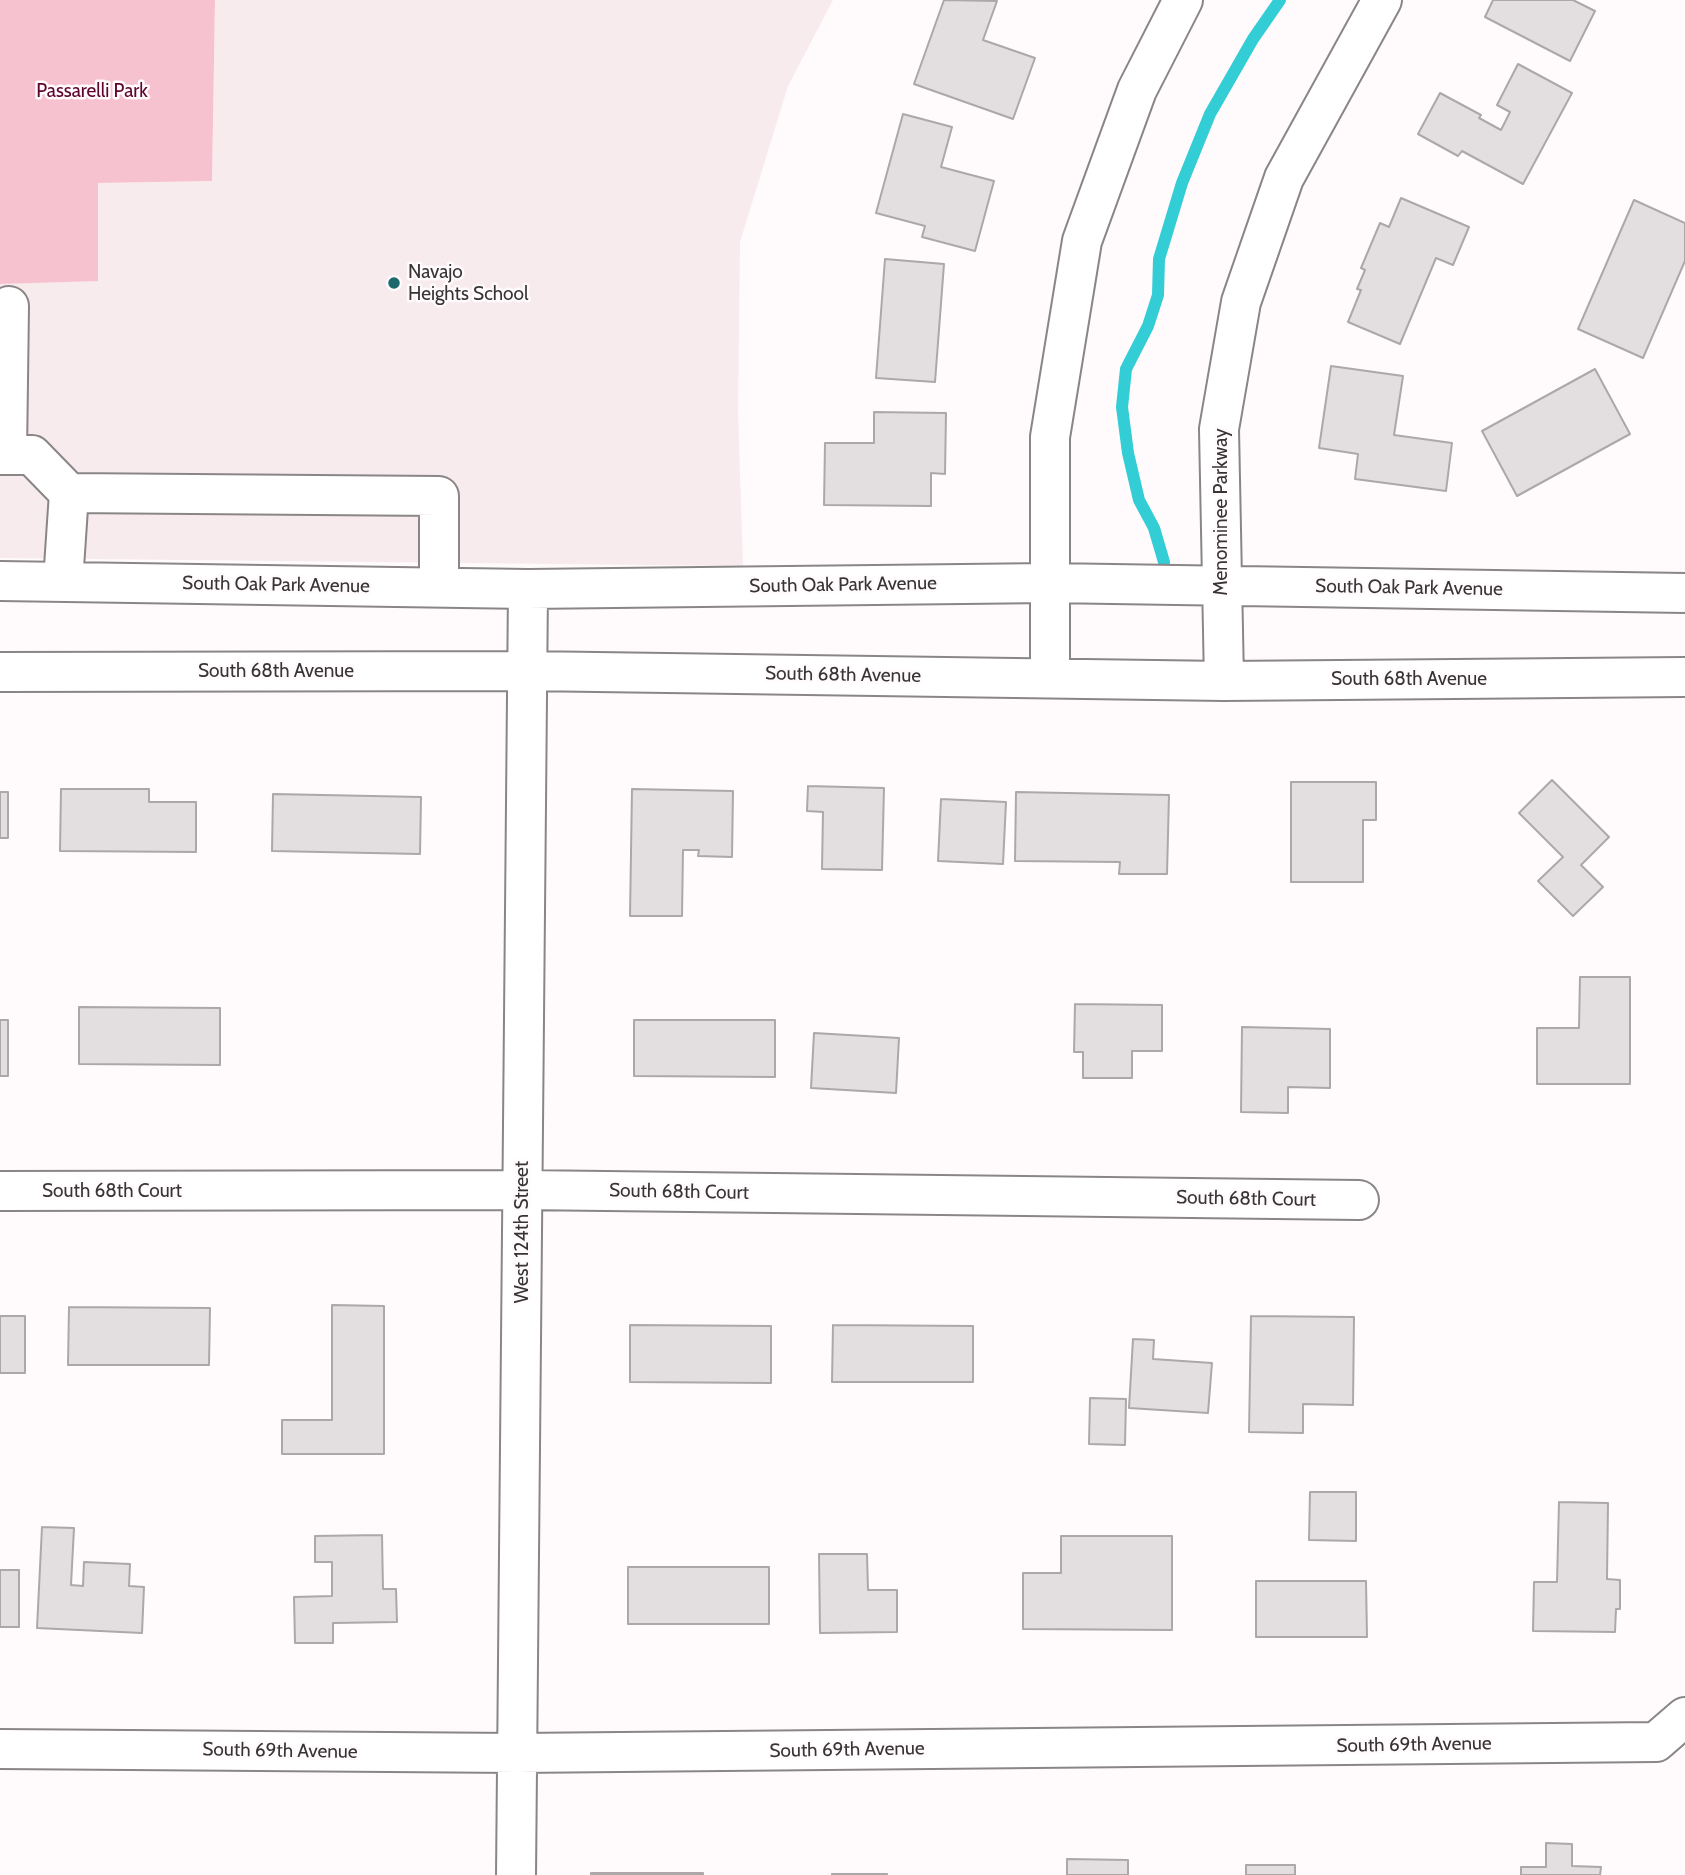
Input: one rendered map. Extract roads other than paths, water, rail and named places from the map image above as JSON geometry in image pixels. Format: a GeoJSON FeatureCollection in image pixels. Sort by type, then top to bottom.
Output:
{"type":"FeatureCollection","features":[{"type":"Feature","properties":{"kind":"street"},"geometry":{"type":"LineString","coordinates":[[1050,678],[1050,437],[1082,241],[1137,90],[1183,0]]}},
{"type":"Feature","properties":{"kind":"street","name":"Menominee Parkway"},"geometry":{"type":"LineString","coordinates":[[1224,681],[1219,429],[1241,302],[1284,178],[1382,0]]}},
{"type":"Feature","properties":{"kind":"street"},"geometry":{"type":"LineString","coordinates":[[9,306],[4,455],[32,455],[69,493],[439,496],[439,587]]}},
{"type":"Feature","properties":{"kind":"street"},"geometry":{"type":"LineString","coordinates":[[63,582],[69,493]]}},
{"type":"Feature","properties":{"kind":"street","name":"South Oak Park Avenue"},"geometry":{"type":"LineString","coordinates":[[0,581],[528,589],[1049,583],[1685,593]]}},
{"type":"Feature","properties":{"kind":"street","name":"West 124th Street"},"geometry":{"type":"LineString","coordinates":[[516,1875],[528,589]]}},
{"type":"Feature","properties":{"kind":"street","name":"South 68th Avenue"},"geometry":{"type":"LineString","coordinates":[[0,672],[527,671],[1224,681],[1685,677]]}},
{"type":"Feature","properties":{"kind":"street","name":"South 68th Court"},"geometry":{"type":"LineString","coordinates":[[0,1191],[522,1190],[1359,1200]]}},
{"type":"Feature","properties":{"kind":"street","name":"South 69th Avenue"},"geometry":{"type":"LineString","coordinates":[[0,1749],[517,1753],[1656,1742],[1685,1717]]}},
{"type":"Feature","properties":{"kind":"waterway"},"geometry":{"type":"LineString","coordinates":[[1164,562],[1154,528],[1139,500],[1128,453],[1122,407],[1126,369],[1148,326],[1158,295],[1159,259],[1182,183],[1210,114],[1253,39],[1280,0]]}},
{"type":"Feature","properties":{"kind":"place","name":"Navajo Heights School"},"geometry":{"type":"Point","coordinates":[394,283]}},
{"type":"Feature","properties":{"kind":"park label","name":"Passarelli Park"},"geometry":{"type":"Point","coordinates":[92,91]}}]}
